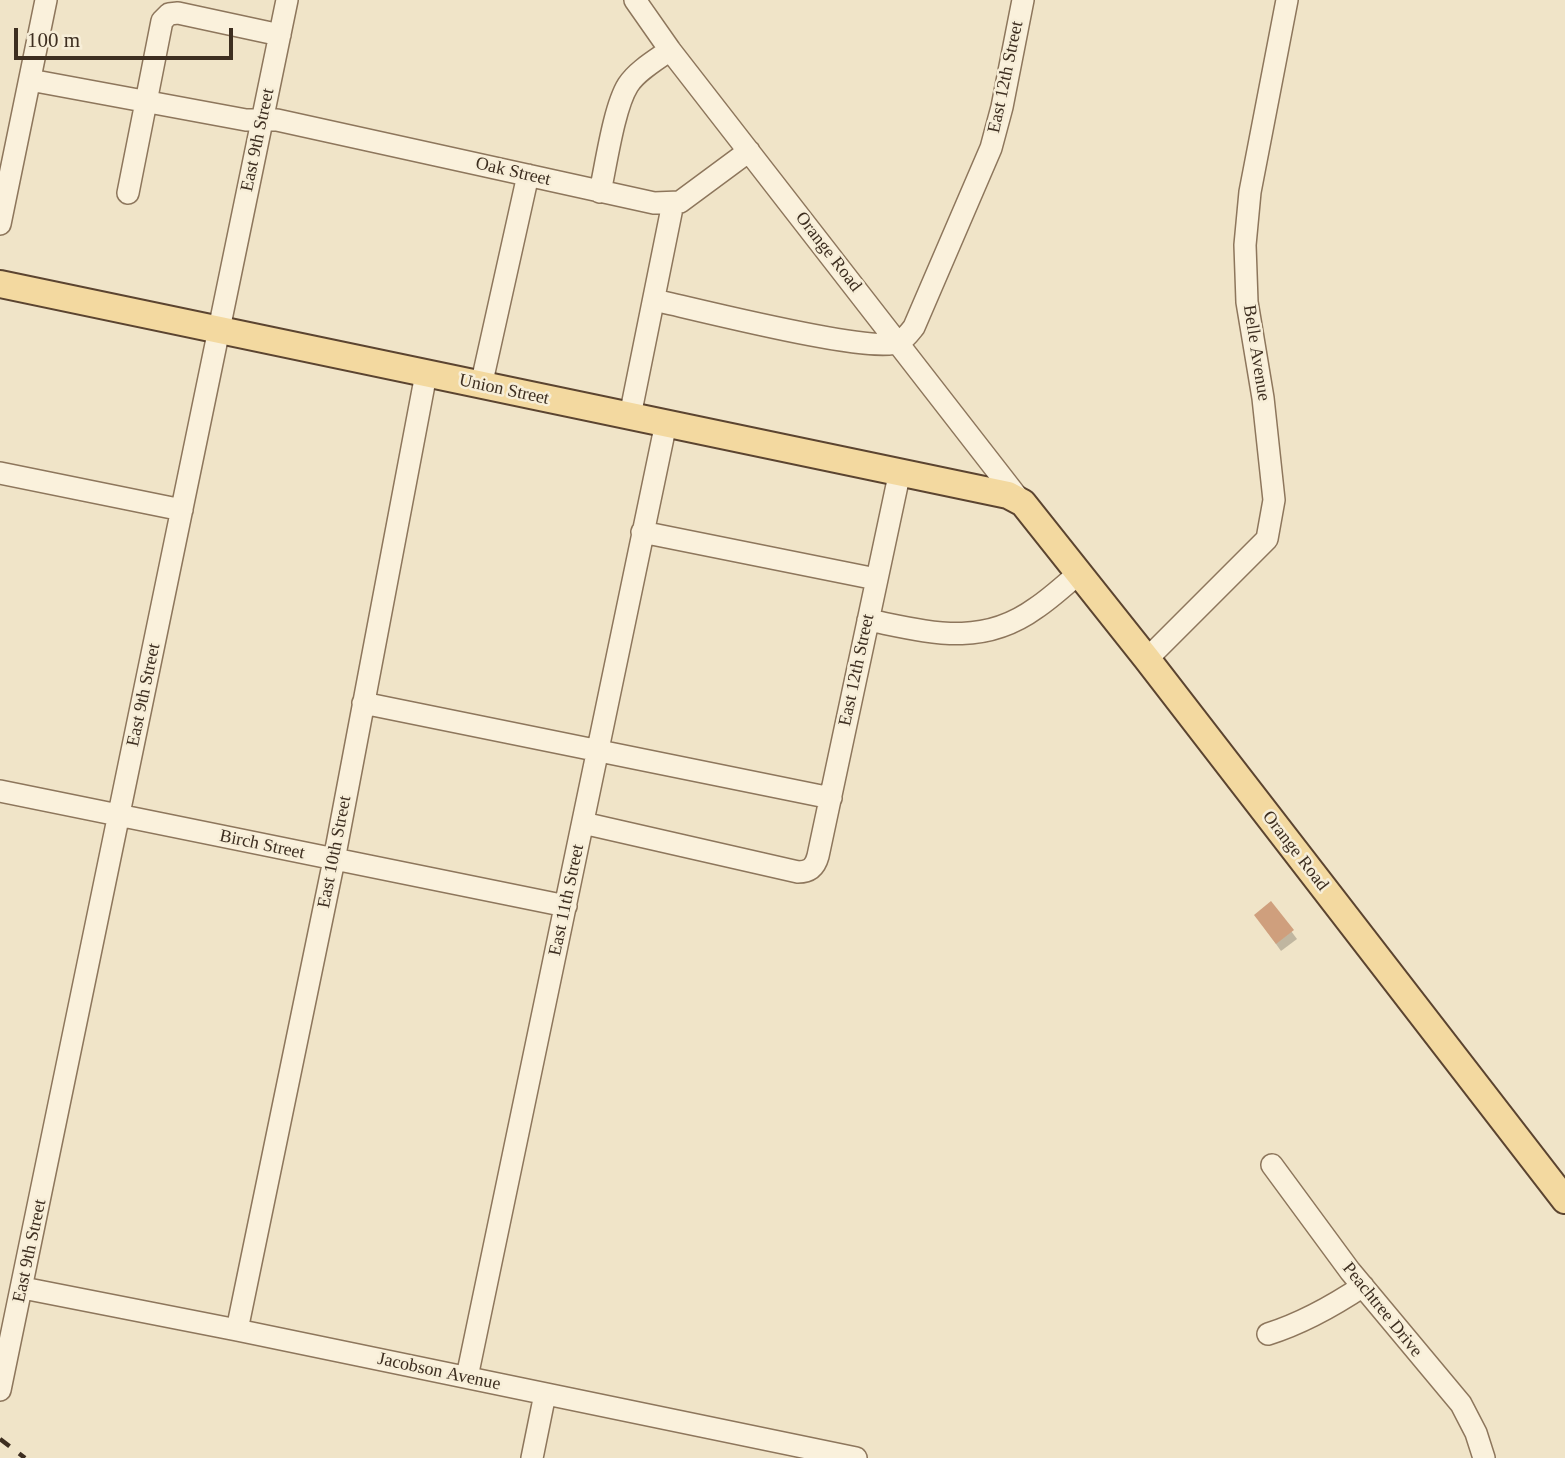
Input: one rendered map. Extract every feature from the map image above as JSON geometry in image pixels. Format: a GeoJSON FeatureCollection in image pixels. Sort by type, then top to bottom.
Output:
{"type":"FeatureCollection","features":[{"type":"Feature","properties":{"kind":"main road","name":"Union Street"},"geometry":{"type":"LineString","coordinates":[[0,284],[900,471],[1015,499]]}},
{"type":"Feature","properties":{"kind":"main road","name":"Orange Road"},"geometry":{"type":"LineString","coordinates":[[1015,499],[1079,573],[1147,659],[1565,1200]]}},
{"type":"Feature","properties":{"kind":"street"},"geometry":{"type":"LineString","coordinates":[[0,224],[46,0]]}},
{"type":"Feature","properties":{"kind":"street","name":"East 9th Street"},"geometry":{"type":"LineString","coordinates":[[0,1390],[287,0]]}},
{"type":"Feature","properties":{"kind":"street","name":"Orange Road"},"geometry":{"type":"LineString","coordinates":[[635,0],[670,50],[899,342],[1015,499]]}},
{"type":"Feature","properties":{"kind":"street","name":"East 12th Street"},"geometry":{"type":"LineString","coordinates":[[899,342],[914,327],[990,148],[1002,107],[1023,0]]}},
{"type":"Feature","properties":{"kind":"street","name":"Belle Avenue"},"geometry":{"type":"LineString","coordinates":[[1147,659],[1267,539],[1272,522],[1274,500],[1263,398],[1247,302],[1245,245],[1250,192],[1287,0]]}},
{"type":"Feature","properties":{"kind":"street"},"geometry":{"type":"LineString","coordinates":[[128,193],[162,21],[169,14],[178,13],[280,35]]}},
{"type":"Feature","properties":{"kind":"street"},"geometry":{"type":"LineString","coordinates":[[600,192],[626,87],[670,50]]}},
{"type":"Feature","properties":{"kind":"street","name":"Oak Street"},"geometry":{"type":"LineString","coordinates":[[30,80],[246,120],[262,118],[600,192],[654,203],[673,203]]}},
{"type":"Feature","properties":{"kind":"street"},"geometry":{"type":"LineString","coordinates":[[630,416],[673,203],[680,202],[749,151]]}},
{"type":"Feature","properties":{"kind":"street"},"geometry":{"type":"LineString","coordinates":[[481,386],[528,175]]}},
{"type":"Feature","properties":{"kind":"street"},"geometry":{"type":"LineString","coordinates":[[654,300],[843,341],[876,345],[899,342]]}},
{"type":"Feature","properties":{"kind":"street","name":"East 10th Street"},"geometry":{"type":"LineString","coordinates":[[237,1330],[334,860],[426,374]]}},
{"type":"Feature","properties":{"kind":"street","name":"East 11th Street"},"geometry":{"type":"LineString","coordinates":[[467,1377],[666,423]]}},
{"type":"Feature","properties":{"kind":"street","name":"East 12th Street"},"geometry":{"type":"LineString","coordinates":[[583,823],[798,872],[806,872],[812,868],[818,856],[831,798],[900,471]]}},
{"type":"Feature","properties":{"kind":"street"},"geometry":{"type":"LineString","coordinates":[[0,473],[182,510]]}},
{"type":"Feature","properties":{"kind":"street"},"geometry":{"type":"LineString","coordinates":[[642,532],[876,579]]}},
{"type":"Feature","properties":{"kind":"street"},"geometry":{"type":"LineString","coordinates":[[868,620],[945,634],[983,632],[1023,617],[1079,573]]}},
{"type":"Feature","properties":{"kind":"street"},"geometry":{"type":"LineString","coordinates":[[363,703],[831,798]]}},
{"type":"Feature","properties":{"kind":"street","name":"Birch Street"},"geometry":{"type":"LineString","coordinates":[[0,791],[566,906]]}},
{"type":"Feature","properties":{"kind":"street","name":"Peachtree Drive"},"geometry":{"type":"LineString","coordinates":[[1272,1165],[1363,1286],[1461,1404],[1476,1433],[1484,1458]]}},
{"type":"Feature","properties":{"kind":"street"},"geometry":{"type":"LineString","coordinates":[[1268,1334],[1325,1311],[1363,1286]]}},
{"type":"Feature","properties":{"kind":"street","name":"Jacobson Avenue"},"geometry":{"type":"LineString","coordinates":[[23,1288],[467,1377],[771,1449],[856,1458]]}},
{"type":"Feature","properties":{"kind":"street"},"geometry":{"type":"LineString","coordinates":[[532,1458],[545,1394]]}},
{"type":"Feature","properties":{"kind":"building"},"geometry":{"type":"Polygon","coordinates":[[[1271,901],[1294,930],[1276,944],[1254,915],[1271,901]]]}},
{"type":"Feature","properties":{"kind":"railway"},"geometry":{"type":"LineString","coordinates":[[0,1439],[25,1458]]}}]}
